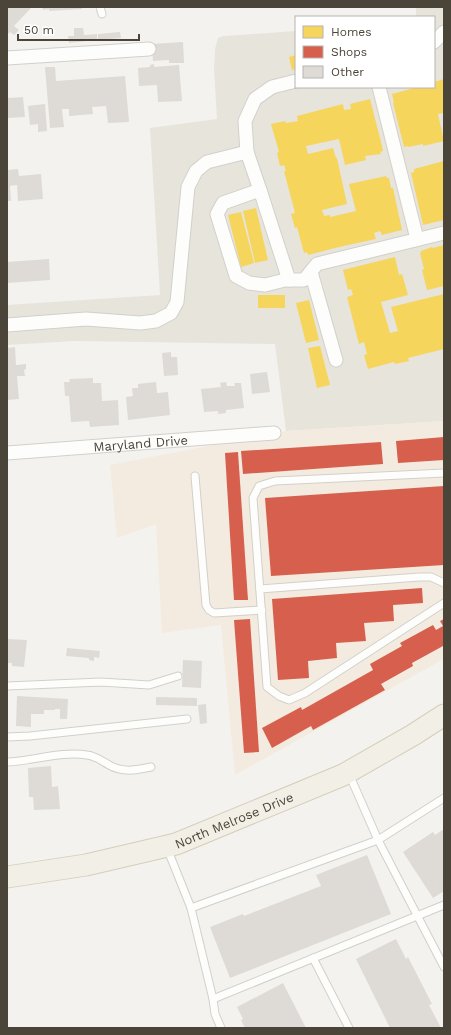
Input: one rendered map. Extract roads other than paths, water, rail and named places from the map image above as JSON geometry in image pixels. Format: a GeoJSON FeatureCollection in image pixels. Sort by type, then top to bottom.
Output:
{"type":"FeatureCollection","features":[{"type":"Feature","properties":{"kind":"main road","name":"North Melrose Drive"},"geometry":{"type":"LineString","coordinates":[[7,877],[86,865],[176,844],[348,772],[413,735],[444,715]]}},
{"type":"Feature","properties":{"kind":"street"},"geometry":{"type":"LineString","coordinates":[[435,41],[444,32]]}},
{"type":"Feature","properties":{"kind":"street"},"geometry":{"type":"LineString","coordinates":[[7,58],[148,48]]}},
{"type":"Feature","properties":{"kind":"street"},"geometry":{"type":"LineString","coordinates":[[289,280],[247,152],[245,121],[255,99],[272,87],[295,81]]}},
{"type":"Feature","properties":{"kind":"street"},"geometry":{"type":"LineString","coordinates":[[379,88],[417,239]]}},
{"type":"Feature","properties":{"kind":"street"},"geometry":{"type":"LineString","coordinates":[[7,325],[86,319],[140,323],[156,321],[171,313],[177,302],[188,187],[196,171],[207,162],[247,152]]}},
{"type":"Feature","properties":{"kind":"street"},"geometry":{"type":"LineString","coordinates":[[260,190],[223,203],[217,214],[236,276],[249,283],[265,285],[289,280],[304,280],[317,264],[444,233]]}},
{"type":"Feature","properties":{"kind":"street"},"geometry":{"type":"LineString","coordinates":[[311,272],[336,360]]}},
{"type":"Feature","properties":{"kind":"street","name":"Maryland Drive"},"geometry":{"type":"LineString","coordinates":[[7,453],[274,433]]}},
{"type":"Feature","properties":{"kind":"lane"},"geometry":{"type":"LineString","coordinates":[[444,473],[276,482],[259,486],[253,498],[268,687],[279,696],[289,700],[305,693],[444,603]]}},
{"type":"Feature","properties":{"kind":"lane"},"geometry":{"type":"LineString","coordinates":[[195,476],[206,604],[208,610],[214,613],[262,610]]}},
{"type":"Feature","properties":{"kind":"lane"},"geometry":{"type":"LineString","coordinates":[[260,589],[419,577],[431,577],[444,583]]}},
{"type":"Feature","properties":{"kind":"lane"},"geometry":{"type":"LineString","coordinates":[[7,686],[101,682],[149,685],[178,676]]}},
{"type":"Feature","properties":{"kind":"lane"},"geometry":{"type":"LineString","coordinates":[[7,737],[186,719]]}},
{"type":"Feature","properties":{"kind":"lane"},"geometry":{"type":"LineString","coordinates":[[7,762],[65,755],[88,755],[100,759],[119,770],[131,771],[151,767]]}},
{"type":"Feature","properties":{"kind":"lane"},"geometry":{"type":"LineString","coordinates":[[348,772],[378,840],[444,967]]}},
{"type":"Feature","properties":{"kind":"lane"},"geometry":{"type":"LineString","coordinates":[[191,908],[378,840],[444,798]]}},
{"type":"Feature","properties":{"kind":"lane"},"geometry":{"type":"LineString","coordinates":[[167,846],[191,908],[215,1014],[221,1028]]}},
{"type":"Feature","properties":{"kind":"lane"},"geometry":{"type":"LineString","coordinates":[[213,1000],[444,905]]}},
{"type":"Feature","properties":{"kind":"lane"},"geometry":{"type":"LineString","coordinates":[[313,958],[349,1028]]}}]}
